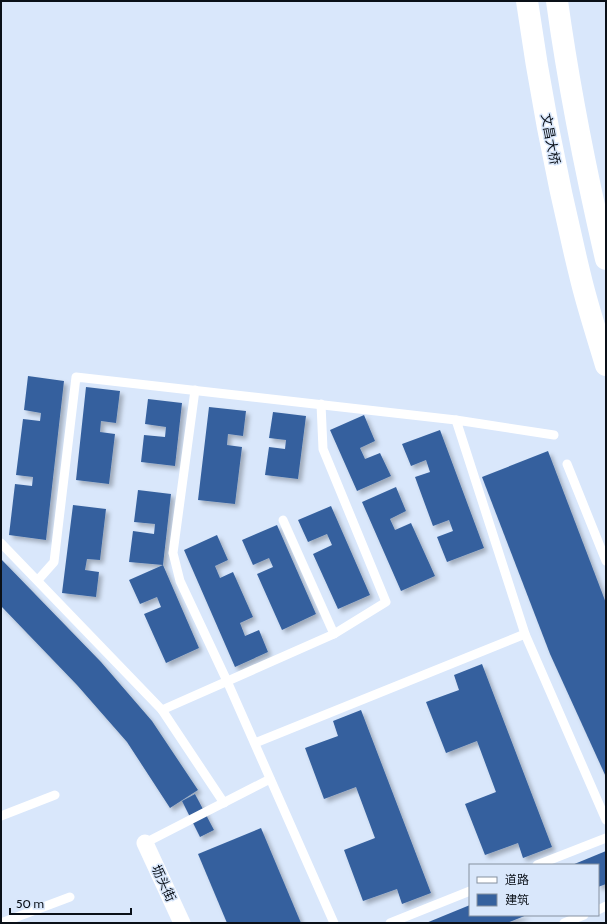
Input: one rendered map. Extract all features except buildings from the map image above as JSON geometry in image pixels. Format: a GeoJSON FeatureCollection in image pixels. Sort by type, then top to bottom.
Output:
{"type":"FeatureCollection","features":[{"type":"Feature","properties":{"kind":"main road","name":"文昌大桥"},"geometry":{"type":"LineString","coordinates":[[527,1],[538,77],[567,219],[580,276],[606,365]]}},
{"type":"Feature","properties":{"kind":"main road"},"geometry":{"type":"LineString","coordinates":[[556,1],[568,80],[595,213],[606,259]]}},
{"type":"Feature","properties":{"kind":"street","name":"坜头街"},"geometry":{"type":"LineString","coordinates":[[145,843],[182,923]]}},
{"type":"Feature","properties":{"kind":"lane"},"geometry":{"type":"LineString","coordinates":[[38,580],[54,562],[76,377],[456,420],[554,435]]}},
{"type":"Feature","properties":{"kind":"lane"},"geometry":{"type":"LineString","coordinates":[[195,390],[173,553],[180,580],[255,743],[334,923]]}},
{"type":"Feature","properties":{"kind":"lane"},"geometry":{"type":"LineString","coordinates":[[162,710],[334,634],[386,602],[323,449],[321,404]]}},
{"type":"Feature","properties":{"kind":"lane"},"geometry":{"type":"LineString","coordinates":[[456,420],[525,634],[606,820]]}},
{"type":"Feature","properties":{"kind":"lane"},"geometry":{"type":"LineString","coordinates":[[567,464],[606,561]]}},
{"type":"Feature","properties":{"kind":"lane"},"geometry":{"type":"LineString","coordinates":[[283,520],[334,634]]}},
{"type":"Feature","properties":{"kind":"lane"},"geometry":{"type":"LineString","coordinates":[[1,543],[162,710],[224,803]]}},
{"type":"Feature","properties":{"kind":"lane"},"geometry":{"type":"LineString","coordinates":[[255,743],[525,634]]}},
{"type":"Feature","properties":{"kind":"lane"},"geometry":{"type":"LineString","coordinates":[[145,843],[270,779]]}},
{"type":"Feature","properties":{"kind":"lane"},"geometry":{"type":"LineString","coordinates":[[1,816],[55,794]]}},
{"type":"Feature","properties":{"kind":"lane"},"geometry":{"type":"LineString","coordinates":[[540,864],[606,838]]}},
{"type":"Feature","properties":{"kind":"lane"},"geometry":{"type":"LineString","coordinates":[[390,923],[469,891]]}},
{"type":"Feature","properties":{"kind":"lane"},"geometry":{"type":"LineString","coordinates":[[1,923],[70,897]]}},
{"type":"Feature","properties":{"kind":"lane"},"geometry":{"type":"LineString","coordinates":[[564,923],[582,916]]}}]}
